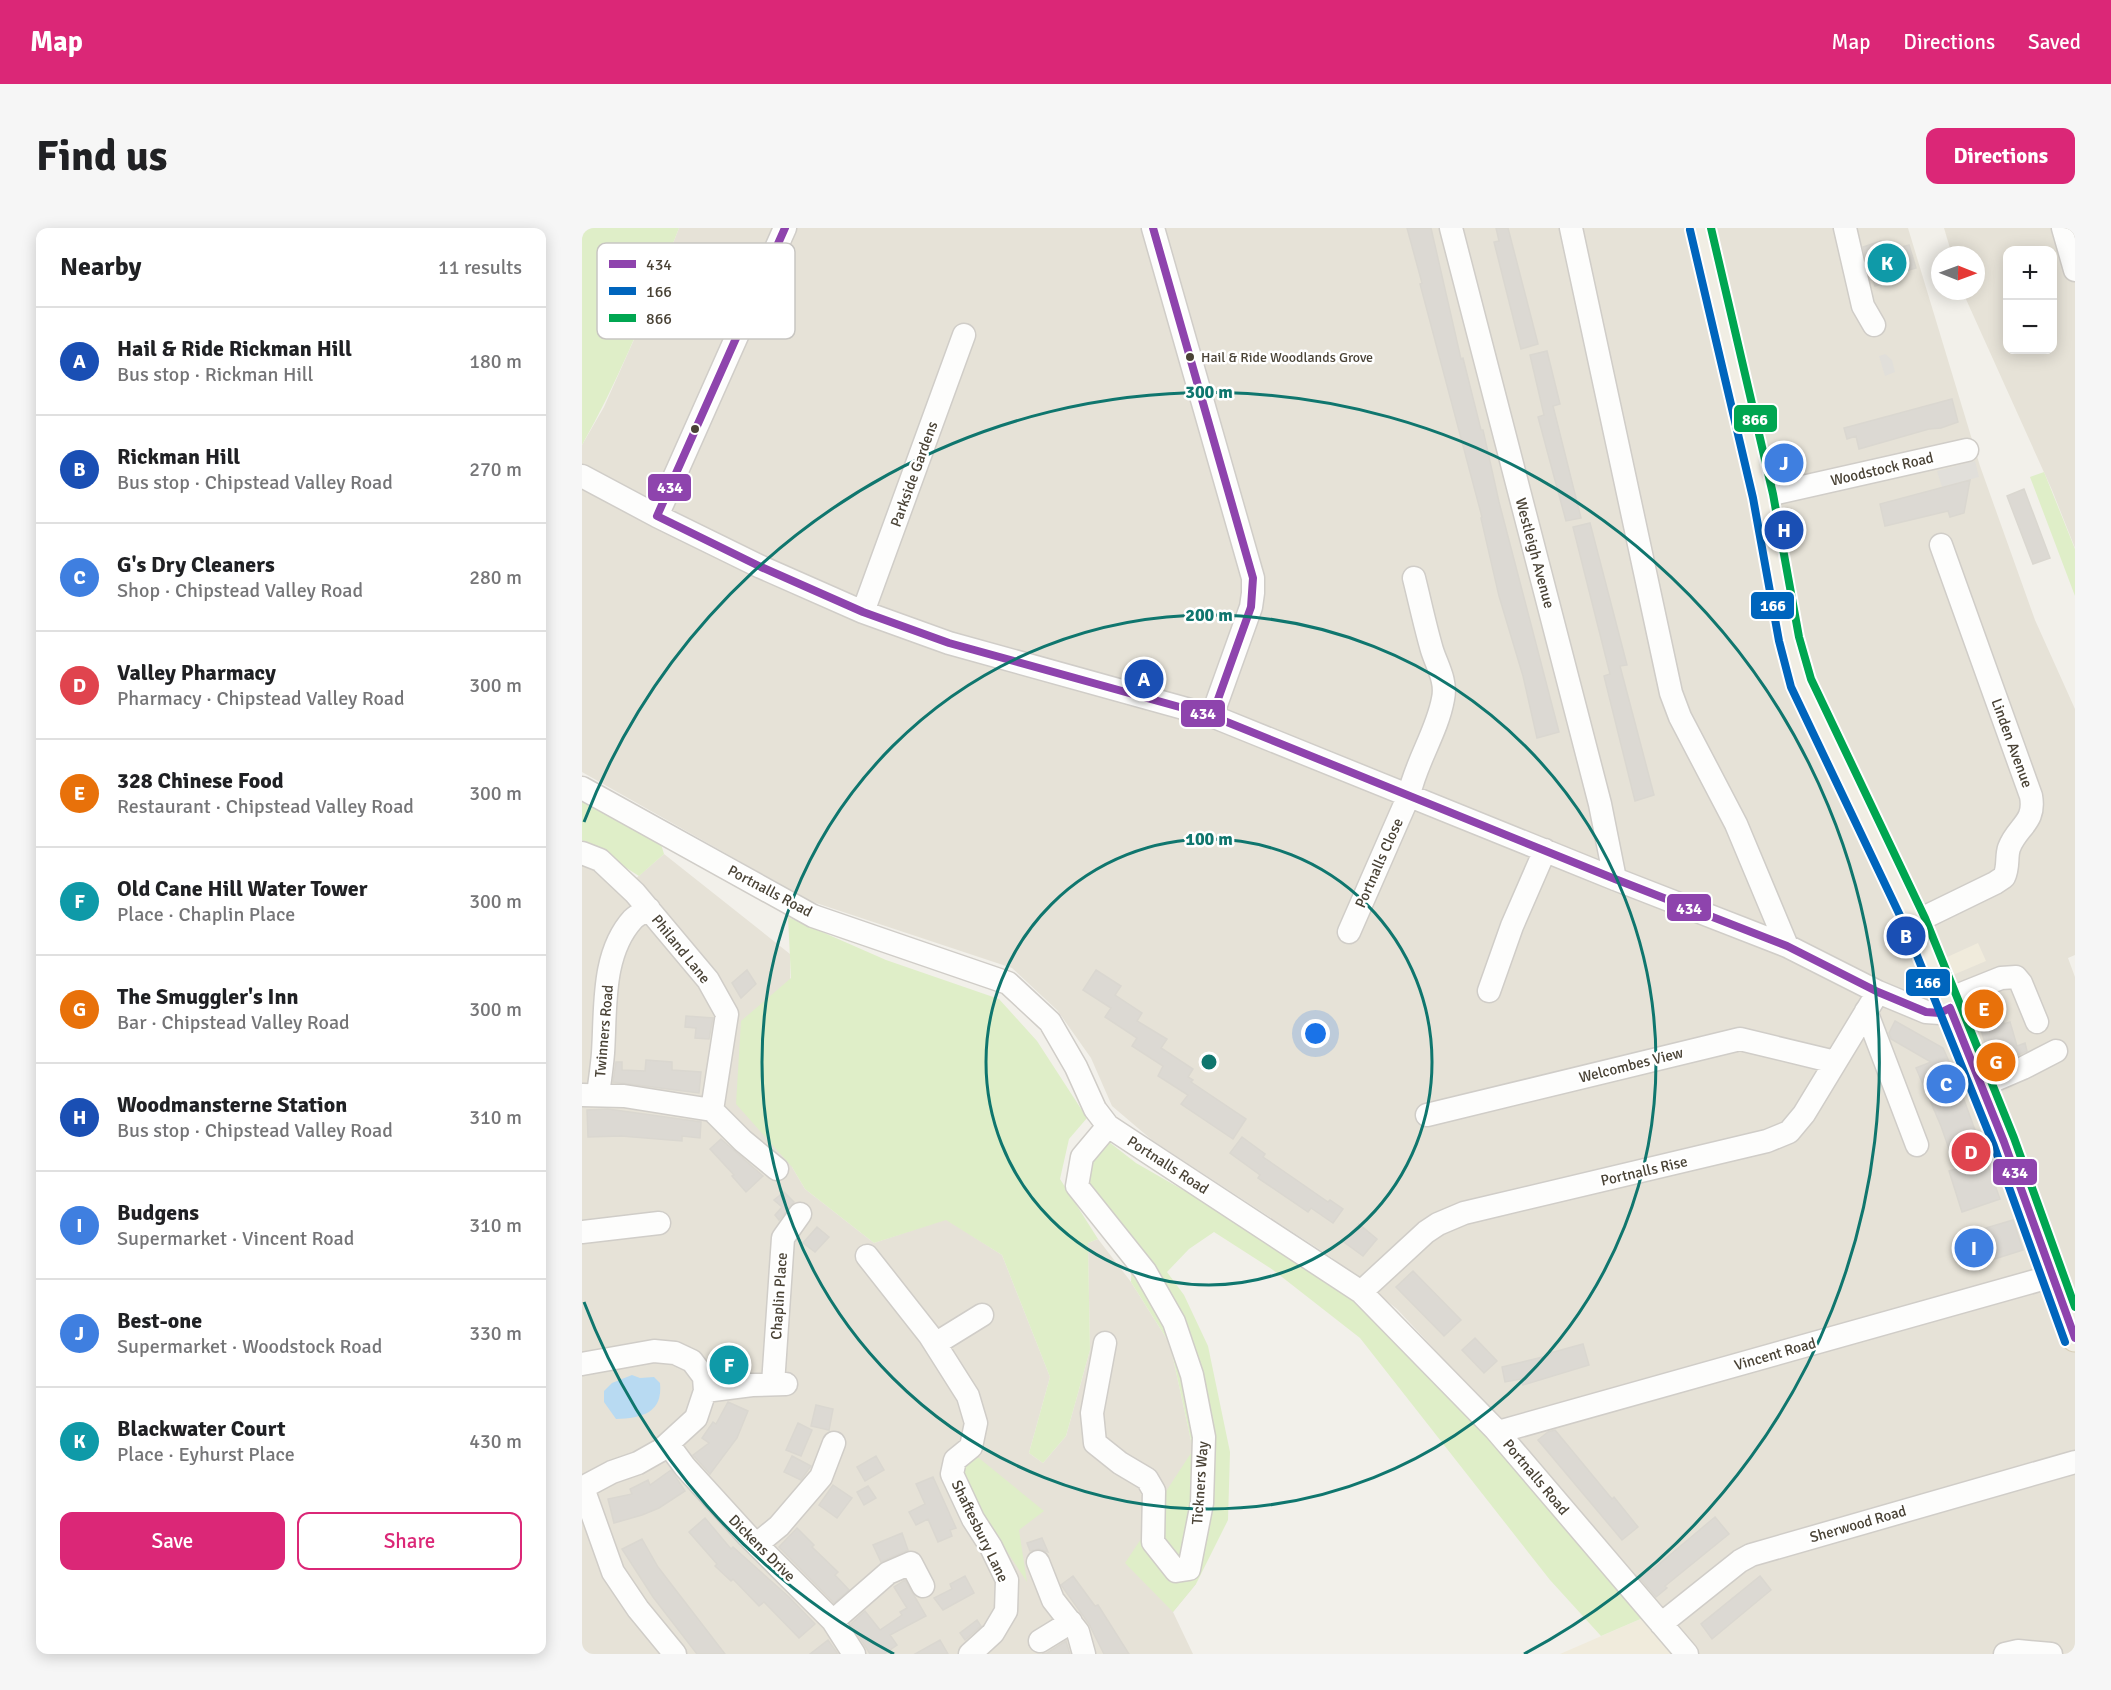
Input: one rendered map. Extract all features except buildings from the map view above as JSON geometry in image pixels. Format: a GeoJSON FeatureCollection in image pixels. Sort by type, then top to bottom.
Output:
{"type":"FeatureCollection","features":[{"type":"Feature","properties":{"kind":"main road"},"geometry":{"type":"LineString","coordinates":[[1700,228],[1763,496],[1789,639],[1801,683],[1808,703],[1915,922],[1981,1086],[2075,1338]]}},
{"type":"Feature","properties":{"kind":"street"},"geometry":{"type":"LineString","coordinates":[[778,243],[785,228]]}},
{"type":"Feature","properties":{"kind":"street"},"geometry":{"type":"LineString","coordinates":[[1154,228],[1253,578],[1251,607],[1212,716]]}},
{"type":"Feature","properties":{"kind":"street","name":"Westleigh Avenue"},"geometry":{"type":"LineString","coordinates":[[1451,228],[1600,804],[1615,879]]}},
{"type":"Feature","properties":{"kind":"street"},"geometry":{"type":"LineString","coordinates":[[1571,228],[1671,693],[1680,717],[1737,824],[1787,946]]}},
{"type":"Feature","properties":{"kind":"street"},"geometry":{"type":"LineString","coordinates":[[1845,228],[1863,306],[1874,325]]}},
{"type":"Feature","properties":{"kind":"street"},"geometry":{"type":"LineString","coordinates":[[2063,228],[2075,270]]}},
{"type":"Feature","properties":{"kind":"street","name":"Parkside Gardens"},"geometry":{"type":"LineString","coordinates":[[863,612],[964,335]]}},
{"type":"Feature","properties":{"kind":"street"},"geometry":{"type":"LineString","coordinates":[[657,516],[736,339]]}},
{"type":"Feature","properties":{"kind":"street","name":"Woodstock Road"},"geometry":{"type":"LineString","coordinates":[[1763,496],[1967,450]]}},
{"type":"Feature","properties":{"kind":"street"},"geometry":{"type":"LineString","coordinates":[[582,476],[761,567],[863,612],[949,643],[1212,716],[1787,946],[1872,1001],[1940,1013],[1948,1004],[2001,978],[2016,976],[2037,1022]]}},
{"type":"Feature","properties":{"kind":"street","name":"Linden Avenue"},"geometry":{"type":"LineString","coordinates":[[1915,922],[1995,883],[2004,876],[2009,849],[2028,822],[2033,805],[1941,545]]}},
{"type":"Feature","properties":{"kind":"street","name":"Portnalls Close"},"geometry":{"type":"LineString","coordinates":[[1349,932],[1409,795],[1412,781],[1439,716],[1443,699],[1444,686],[1414,578]]}},
{"type":"Feature","properties":{"kind":"street","name":"Portnalls Road"},"geometry":{"type":"LineString","coordinates":[[582,788],[813,915],[1008,983],[1050,1022],[1076,1067],[1095,1109],[1108,1126],[1360,1292],[1498,1432],[1661,1624],[1681,1652]]}},
{"type":"Feature","properties":{"kind":"street"},"geometry":{"type":"LineString","coordinates":[[1489,991],[1512,926],[1545,850]]}},
{"type":"Feature","properties":{"kind":"street","name":"Philand Lane"},"geometry":{"type":"LineString","coordinates":[[582,853],[600,860],[635,893],[708,980],[727,1014],[712,1110]]}},
{"type":"Feature","properties":{"kind":"street","name":"Twinners Road"},"geometry":{"type":"LineString","coordinates":[[590,1095],[603,1053],[604,1000],[612,963],[620,938],[634,918],[648,909]]}},
{"type":"Feature","properties":{"kind":"street"},"geometry":{"type":"LineString","coordinates":[[1872,1001],[1917,1145]]}},
{"type":"Feature","properties":{"kind":"street","name":"Portnalls Rise"},"geometry":{"type":"LineString","coordinates":[[1360,1292],[1426,1232],[1464,1213],[1778,1138],[1797,1124],[1872,1001]]}},
{"type":"Feature","properties":{"kind":"street","name":"Welcombes View"},"geometry":{"type":"LineString","coordinates":[[1428,1115],[1740,1039],[1835,1062]]}},
{"type":"Feature","properties":{"kind":"street"},"geometry":{"type":"LineString","coordinates":[[1981,1086],[2024,1068],[2056,1051]]}},
{"type":"Feature","properties":{"kind":"street"},"geometry":{"type":"LineString","coordinates":[[590,1095],[712,1110],[743,1142],[777,1169]]}},
{"type":"Feature","properties":{"kind":"street","name":"Tickners Way"},"geometry":{"type":"LineString","coordinates":[[1105,1343],[1092,1413],[1095,1443],[1120,1463],[1147,1479],[1154,1491],[1153,1542],[1176,1571],[1189,1569],[1202,1503],[1204,1437],[1192,1375],[1174,1322],[1145,1271],[1077,1186],[1082,1157],[1108,1126]]}},
{"type":"Feature","properties":{"kind":"street","name":"Chaplin Place"},"geometry":{"type":"LineString","coordinates":[[705,1391],[780,1384],[783,1238],[801,1214]]}},
{"type":"Feature","properties":{"kind":"street"},"geometry":{"type":"LineString","coordinates":[[582,1232],[659,1223]]}},
{"type":"Feature","properties":{"kind":"street","name":"Shaftesbury Lane"},"geometry":{"type":"LineString","coordinates":[[867,1256],[935,1344],[968,1396],[976,1423],[971,1446],[955,1460],[952,1474],[1007,1580],[1006,1611],[993,1633],[970,1654]]}},
{"type":"Feature","properties":{"kind":"street","name":"Vincent Road"},"geometry":{"type":"LineString","coordinates":[[1498,1432],[2053,1276]]}},
{"type":"Feature","properties":{"kind":"street"},"geometry":{"type":"LineString","coordinates":[[935,1344],[982,1315]]}},
{"type":"Feature","properties":{"kind":"street"},"geometry":{"type":"LineString","coordinates":[[584,1358],[654,1350],[675,1353],[692,1361],[704,1377],[705,1391],[696,1418],[668,1444],[638,1463],[612,1472],[583,1488],[613,1572],[638,1609],[675,1654]]}},
{"type":"Feature","properties":{"kind":"street"},"geometry":{"type":"LineString","coordinates":[[757,1544],[779,1526],[821,1477],[834,1443]]}},
{"type":"Feature","properties":{"kind":"street","name":"Dickens Drive"},"geometry":{"type":"LineString","coordinates":[[668,1444],[697,1480],[833,1621],[854,1654]]}},
{"type":"Feature","properties":{"kind":"street","name":"Sherwood Road"},"geometry":{"type":"LineString","coordinates":[[1661,1624],[1750,1555],[2075,1462]]}},
{"type":"Feature","properties":{"kind":"street"},"geometry":{"type":"LineString","coordinates":[[1038,1562],[1053,1600],[1078,1632],[1084,1654]]}},
{"type":"Feature","properties":{"kind":"street"},"geometry":{"type":"LineString","coordinates":[[833,1621],[888,1573],[911,1563],[923,1586]]}},
{"type":"Feature","properties":{"kind":"street"},"geometry":{"type":"LineString","coordinates":[[1040,1641],[1071,1622]]}},
{"type":"Feature","properties":{"kind":"street"},"geometry":{"type":"LineString","coordinates":[[2005,1654],[2018,1651],[2051,1654]]}},
{"type":"Feature","properties":{"kind":"shaded area"},"geometry":{"type":"Polygon","coordinates":[[[679,228],[1908,228],[1980,466],[2035,620],[2075,709],[2075,955],[2068,958],[2075,977],[2075,1654],[1699,1654],[1524,1446],[1397,1309],[1331,1257],[1152,1140],[1112,1106],[1091,1058],[1057,1010],[1012,968],[810,901],[582,772],[582,445],[604,407],[634,339],[795,339],[795,243],[673,243],[679,228]]]}},
{"type":"Feature","properties":{"kind":"shaded area"},"geometry":{"type":"Polygon","coordinates":[[[1944,228],[2075,228],[2075,548],[2052,490],[1966,300],[1985,300],[1985,246],[1949,246],[1944,228]]]}},
{"type":"Feature","properties":{"kind":"shaded area"},"geometry":{"type":"Polygon","coordinates":[[[1885,354],[1892,360],[1895,372],[1885,376],[1879,356],[1885,354]]]}},
{"type":"Feature","properties":{"kind":"shaded area"},"geometry":{"type":"Polygon","coordinates":[[[1975,461],[1979,477],[1942,487],[1937,471],[1975,461]]]}},
{"type":"Feature","properties":{"kind":"shaded area"},"geometry":{"type":"Polygon","coordinates":[[[664,854],[790,954],[792,1167],[805,1189],[874,1243],[946,1219],[1002,1255],[1050,1377],[1029,1453],[1043,1463],[1066,1436],[1090,1350],[1088,1243],[1098,1239],[1131,1282],[1170,1344],[1193,1450],[1196,1584],[1173,1612],[1193,1654],[582,1654],[582,862],[634,880],[664,854]]]}},
{"type":"Feature","properties":{"kind":"shaded area"},"geometry":{"type":"Polygon","coordinates":[[[1978,943],[1986,961],[1953,975],[1945,958],[1978,943]]]}},
{"type":"Feature","properties":{"kind":"shaded area"},"geometry":{"type":"Polygon","coordinates":[[[1652,1614],[1687,1654],[1560,1654],[1652,1614]]]}},
{"type":"Feature","properties":{"kind":"green space"},"geometry":{"type":"Polygon","coordinates":[[[582,228],[679,228],[673,243],[597,243],[597,339],[634,339],[582,445],[582,228]]]}},
{"type":"Feature","properties":{"kind":"green space"},"geometry":{"type":"Polygon","coordinates":[[[2044,472],[2075,549],[2075,596],[2030,477],[2044,472]]]}},
{"type":"Feature","properties":{"kind":"green space"},"geometry":{"type":"Polygon","coordinates":[[[582,801],[661,844],[664,854],[639,876],[582,840],[582,801]]]}},
{"type":"Feature","properties":{"kind":"green space"},"geometry":{"type":"Polygon","coordinates":[[[788,917],[886,960],[999,999],[1037,1041],[1087,1118],[1069,1139],[1060,1179],[1098,1239],[1088,1243],[1090,1350],[1066,1436],[1043,1463],[1029,1453],[1050,1377],[1002,1255],[946,1220],[874,1243],[805,1189],[792,1167],[736,1104],[741,1021],[791,978],[788,917]]]}},
{"type":"Feature","properties":{"kind":"green space"},"geometry":{"type":"Polygon","coordinates":[[[1109,1142],[1136,1163],[1361,1292],[1652,1614],[1601,1636],[1550,1580],[1360,1338],[1273,1270],[1214,1232],[1189,1249],[1167,1272],[1184,1295],[1208,1346],[1230,1452],[1228,1520],[1196,1584],[1173,1612],[1125,1563],[1145,1533],[1163,1496],[1193,1450],[1170,1344],[1131,1282],[1132,1250],[1084,1185],[1087,1157],[1109,1142]]]}},
{"type":"Feature","properties":{"kind":"green space"},"geometry":{"type":"Polygon","coordinates":[[[974,1454],[1044,1511],[1019,1530],[1027,1582],[956,1474],[974,1454]]]}},
{"type":"Feature","properties":{"kind":"water"},"geometry":{"type":"Polygon","coordinates":[[[632,1375],[640,1378],[654,1377],[660,1383],[658,1401],[649,1412],[642,1415],[616,1419],[604,1402],[604,1391],[612,1383],[632,1375]]]}},
{"type":"Feature","properties":{"kind":"transit line","name":"434"},"geometry":{"type":"LineString","coordinates":[[778,243],[785,228]]}},
{"type":"Feature","properties":{"kind":"transit line","name":"434"},"geometry":{"type":"LineString","coordinates":[[1153,228],[1253,578],[1251,607],[1212,716]]}},
{"type":"Feature","properties":{"kind":"transit line","name":"866"},"geometry":{"type":"LineString","coordinates":[[1711,228],[1773,494],[1799,637],[1811,679],[1925,918],[2014,1138],[2075,1307]]}},
{"type":"Feature","properties":{"kind":"transit line","name":"166"},"geometry":{"type":"LineString","coordinates":[[1690,230],[1753,498],[1779,641],[1791,687],[1905,926],[1994,1146],[2065,1342]]}},
{"type":"Feature","properties":{"kind":"transit line","name":"434"},"geometry":{"type":"LineString","coordinates":[[736,339],[657,516],[761,567],[863,612],[949,643],[1212,716],[1787,946],[1878,992],[1926,1012],[1940,1013],[1950,1008]]}},
{"type":"Feature","properties":{"kind":"transit line","name":"434"},"geometry":{"type":"LineString","coordinates":[[1950,1008],[2004,1142],[2075,1338]]}},
{"type":"Feature","properties":{"kind":"place","name":"Blackwater Court"},"geometry":{"type":"Point","coordinates":[1887,263]}},
{"type":"Feature","properties":{"kind":"place","name":"Hail & Ride Woodlands Grove"},"geometry":{"type":"Point","coordinates":[1190,357]}},
{"type":"Feature","properties":{"kind":"place","name":"Best-one"},"geometry":{"type":"Point","coordinates":[1784,463]}},
{"type":"Feature","properties":{"kind":"place","name":"Woodmansterne Station"},"geometry":{"type":"Point","coordinates":[1784,530]}},
{"type":"Feature","properties":{"kind":"place","name":"Hail & Ride Rickman Hill"},"geometry":{"type":"Point","coordinates":[1144,679]}},
{"type":"Feature","properties":{"kind":"place","name":"Rickman Hill"},"geometry":{"type":"Point","coordinates":[1906,936]}},
{"type":"Feature","properties":{"kind":"place","name":"328 Chinese Food"},"geometry":{"type":"Point","coordinates":[1984,1009]}},
{"type":"Feature","properties":{"kind":"place","name":"The Smuggler's Inn"},"geometry":{"type":"Point","coordinates":[1996,1062]}},
{"type":"Feature","properties":{"kind":"place","name":"G's Dry Cleaners"},"geometry":{"type":"Point","coordinates":[1946,1084]}},
{"type":"Feature","properties":{"kind":"place","name":"Valley Pharmacy"},"geometry":{"type":"Point","coordinates":[1971,1152]}},
{"type":"Feature","properties":{"kind":"place","name":"Budgens"},"geometry":{"type":"Point","coordinates":[1974,1248]}},
{"type":"Feature","properties":{"kind":"place","name":"Old Cane Hill Water Tower"},"geometry":{"type":"Point","coordinates":[729,1365]}}]}
